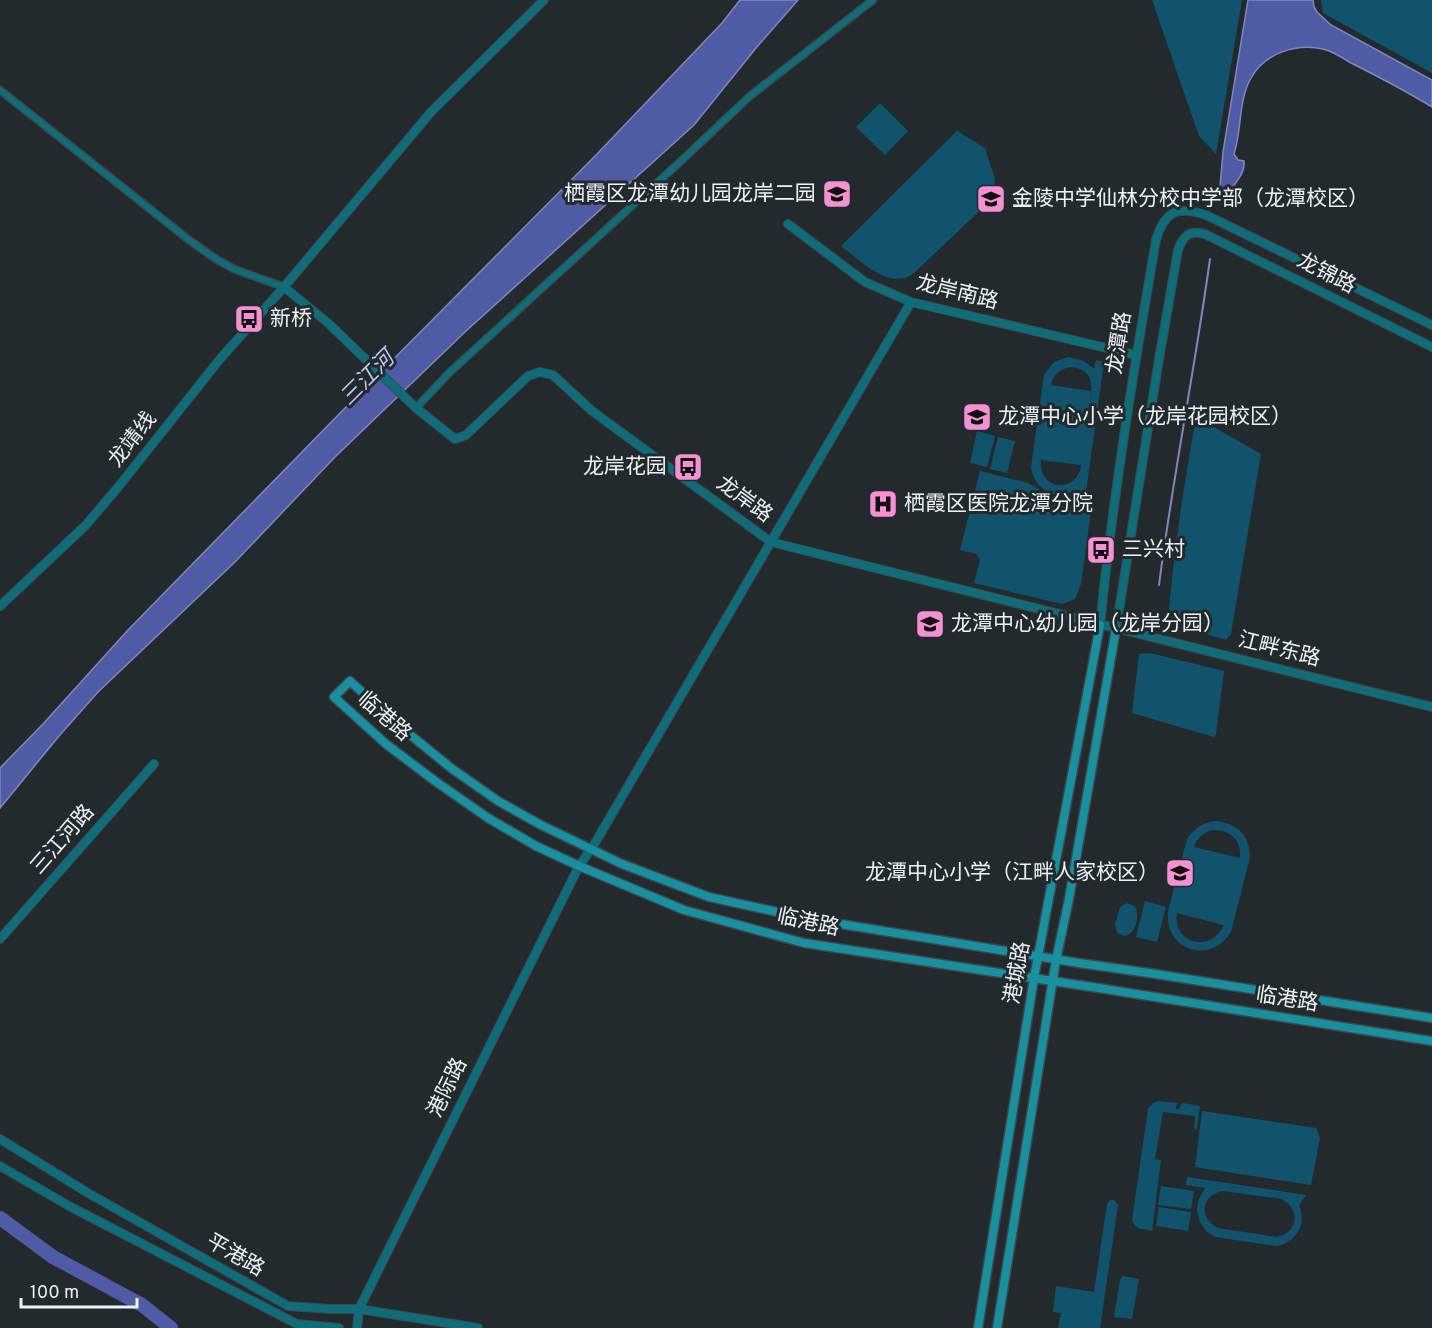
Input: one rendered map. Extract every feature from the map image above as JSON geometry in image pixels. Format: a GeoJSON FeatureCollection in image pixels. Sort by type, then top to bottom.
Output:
{"type":"FeatureCollection","features":[{"type":"Feature","properties":{"kind":"main road","name":"港城路"},"geometry":{"type":"LineString","coordinates":[[978,1328],[1034,978],[1100,625]]}},
{"type":"Feature","properties":{"kind":"main road","name":"港城路"},"geometry":{"type":"LineString","coordinates":[[997,1328],[1056,960],[1069,899],[1116,629]]}},
{"type":"Feature","properties":{"kind":"main road","name":"临港路"},"geometry":{"type":"LineString","coordinates":[[1432,1018],[1056,960],[804,918],[709,897],[622,864],[498,801],[415,739],[350,681],[334,697],[386,744],[488,818],[536,846],[579,867],[684,910],[804,943],[1432,1041]]}},
{"type":"Feature","properties":{"kind":"street","name":"龙靖线"},"geometry":{"type":"LineString","coordinates":[[0,606],[86,525],[220,358],[284,287],[431,112],[544,0]]}},
{"type":"Feature","properties":{"kind":"street"},"geometry":{"type":"LineString","coordinates":[[0,90],[216,259],[234,269],[284,287],[328,323],[416,408],[449,374],[750,96],[873,0]]}},
{"type":"Feature","properties":{"kind":"street","name":"龙潭路"},"geometry":{"type":"LineString","coordinates":[[1100,625],[1107,555],[1136,355],[1156,240],[1168,216],[1180,210],[1206,215]]}},
{"type":"Feature","properties":{"kind":"street","name":"龙锦路"},"geometry":{"type":"LineString","coordinates":[[1206,215],[1432,326]]}},
{"type":"Feature","properties":{"kind":"street","name":"龙岸南路"},"geometry":{"type":"LineString","coordinates":[[788,224],[865,282],[911,302],[1136,355]]}},
{"type":"Feature","properties":{"kind":"street","name":"龙潭路"},"geometry":{"type":"LineString","coordinates":[[1116,629],[1178,250],[1182,240],[1188,234],[1195,232],[1205,234]]}},
{"type":"Feature","properties":{"kind":"street","name":"龙锦路"},"geometry":{"type":"LineString","coordinates":[[1205,234],[1432,347]]}},
{"type":"Feature","properties":{"kind":"street","name":"港际路"},"geometry":{"type":"LineString","coordinates":[[357,1328],[358,1309],[579,867],[911,302]]}},
{"type":"Feature","properties":{"kind":"street","name":"龙岸路"},"geometry":{"type":"LineString","coordinates":[[416,408],[455,439],[466,435],[528,376],[540,372],[553,375],[592,411],[771,542],[1116,629]]}},
{"type":"Feature","properties":{"kind":"street","name":"江畔东路"},"geometry":{"type":"LineString","coordinates":[[1116,629],[1432,707]]}},
{"type":"Feature","properties":{"kind":"street","name":"三江河路"},"geometry":{"type":"LineString","coordinates":[[0,939],[154,764]]}},
{"type":"Feature","properties":{"kind":"street","name":"平港路"},"geometry":{"type":"LineString","coordinates":[[0,1139],[88,1193],[288,1306],[358,1309],[478,1328]]}},
{"type":"Feature","properties":{"kind":"street","name":"平港路"},"geometry":{"type":"LineString","coordinates":[[0,1166],[69,1206],[297,1324],[339,1328]]}},
{"type":"Feature","properties":{"kind":"shaded area"},"geometry":{"type":"Polygon","coordinates":[[[1152,0],[1242,0],[1216,154],[1199,136],[1152,0]]]}},
{"type":"Feature","properties":{"kind":"shaded area"},"geometry":{"type":"Polygon","coordinates":[[[1321,0],[1432,0],[1432,73],[1323,13],[1321,0]]]}},
{"type":"Feature","properties":{"kind":"shaded area"},"geometry":{"type":"Polygon","coordinates":[[[880,103],[908,131],[885,155],[856,127],[880,103]]]}},
{"type":"Feature","properties":{"kind":"shaded area"},"geometry":{"type":"Polygon","coordinates":[[[957,131],[985,148],[995,179],[990,201],[914,273],[905,278],[895,279],[876,272],[841,246],[957,131]]]}},
{"type":"Feature","properties":{"kind":"shaded area"},"geometry":{"type":"Polygon","coordinates":[[[1069,357],[1084,361],[1094,369],[1096,360],[1104,362],[1084,506],[1076,505],[1078,489],[1070,493],[1055,494],[1042,488],[1033,475],[1031,467],[1044,375],[1054,362],[1069,357]],[[1069,367],[1057,373],[1051,385],[1091,391],[1088,376],[1078,368],[1069,367]],[[1041,460],[1046,478],[1059,485],[1073,481],[1081,465],[1041,460]]]}},
{"type":"Feature","properties":{"kind":"shaded area"},"geometry":{"type":"Polygon","coordinates":[[[1196,417],[1261,454],[1231,634],[1226,640],[1168,623],[1179,520],[1196,417]]]}},
{"type":"Feature","properties":{"kind":"shaded area"},"geometry":{"type":"Polygon","coordinates":[[[977,431],[995,436],[987,467],[970,463],[977,431]]]}},
{"type":"Feature","properties":{"kind":"shaded area"},"geometry":{"type":"Polygon","coordinates":[[[998,437],[1015,441],[1007,473],[990,469],[998,437]]]}},
{"type":"Feature","properties":{"kind":"shaded area"},"geometry":{"type":"Polygon","coordinates":[[[980,471],[1028,483],[1072,508],[1091,511],[1081,584],[1075,599],[1062,604],[974,583],[980,560],[976,554],[960,550],[980,471]]]}},
{"type":"Feature","properties":{"kind":"shaded area"},"geometry":{"type":"Polygon","coordinates":[[[1150,653],[1224,671],[1214,737],[1132,713],[1139,654],[1150,653]]]}},
{"type":"Feature","properties":{"kind":"shaded area"},"geometry":{"type":"Polygon","coordinates":[[[1217,821],[1231,825],[1241,832],[1247,842],[1250,857],[1231,932],[1212,949],[1201,951],[1190,949],[1173,936],[1168,911],[1187,839],[1200,826],[1217,821]],[[1212,830],[1201,836],[1194,847],[1240,858],[1239,846],[1233,837],[1224,831],[1212,830]],[[1177,913],[1180,932],[1186,938],[1194,941],[1210,940],[1224,925],[1223,925],[1177,913]]]}},
{"type":"Feature","properties":{"kind":"shaded area"},"geometry":{"type":"Polygon","coordinates":[[[1145,901],[1166,907],[1157,942],[1136,937],[1145,901]]]}},
{"type":"Feature","properties":{"kind":"shaded area"},"geometry":{"type":"Polygon","coordinates":[[[1127,903],[1135,906],[1137,919],[1132,931],[1125,936],[1117,933],[1115,924],[1120,907],[1127,903]]]}},
{"type":"Feature","properties":{"kind":"shaded area"},"geometry":{"type":"Polygon","coordinates":[[[1159,1101],[1177,1103],[1176,1109],[1179,1109],[1183,1103],[1200,1106],[1197,1129],[1194,1129],[1195,1116],[1163,1112],[1155,1159],[1161,1160],[1152,1231],[1137,1227],[1132,1220],[1148,1109],[1153,1103],[1159,1101]]]}},
{"type":"Feature","properties":{"kind":"shaded area"},"geometry":{"type":"Polygon","coordinates":[[[1202,1111],[1316,1128],[1320,1138],[1311,1185],[1195,1167],[1202,1111]]]}},
{"type":"Feature","properties":{"kind":"shaded area"},"geometry":{"type":"Polygon","coordinates":[[[1187,1177],[1306,1195],[1299,1205],[1301,1225],[1290,1241],[1276,1246],[1215,1237],[1206,1231],[1197,1211],[1198,1201],[1205,1188],[1186,1185],[1187,1177]],[[1223,1191],[1210,1197],[1206,1202],[1205,1213],[1207,1219],[1218,1228],[1277,1237],[1289,1231],[1294,1221],[1292,1209],[1282,1199],[1223,1191]]]}},
{"type":"Feature","properties":{"kind":"shaded area"},"geometry":{"type":"Polygon","coordinates":[[[1161,1186],[1194,1191],[1191,1209],[1158,1205],[1161,1186]]]}},
{"type":"Feature","properties":{"kind":"shaded area"},"geometry":{"type":"Polygon","coordinates":[[[1110,1200],[1114,1200],[1118,1205],[1100,1328],[1058,1328],[1061,1313],[1053,1312],[1056,1286],[1094,1292],[1107,1204],[1110,1200]]]}},
{"type":"Feature","properties":{"kind":"shaded area"},"geometry":{"type":"Polygon","coordinates":[[[1159,1207],[1191,1212],[1188,1231],[1156,1226],[1159,1207]]]}},
{"type":"Feature","properties":{"kind":"shaded area"},"geometry":{"type":"Polygon","coordinates":[[[1123,1276],[1139,1279],[1132,1319],[1114,1317],[1120,1280],[1123,1276]]]}},
{"type":"Feature","properties":{"kind":"water"},"geometry":{"type":"Polygon","coordinates":[[[740,0],[798,0],[694,125],[466,331],[335,457],[236,561],[98,692],[0,808],[0,768],[128,630],[597,154],[722,23],[740,0]]]}},
{"type":"Feature","properties":{"kind":"water"},"geometry":{"type":"Polygon","coordinates":[[[1248,0],[1313,0],[1317,12],[1331,25],[1432,80],[1432,107],[1326,50],[1302,47],[1282,52],[1264,62],[1257,69],[1247,87],[1234,154],[1238,160],[1244,161],[1244,168],[1228,202],[1219,198],[1223,152],[1248,0]]]}},
{"type":"Feature","properties":{"kind":"waterway"},"geometry":{"type":"LineString","coordinates":[[1159,585],[1210,259]]}},
{"type":"Feature","properties":{"kind":"waterway"},"geometry":{"type":"LineString","coordinates":[[0,1218],[53,1257],[142,1305],[171,1328]]}},
{"type":"Feature","properties":{"kind":"place","name":"栖霞区龙潭幼儿园龙岸二园"},"geometry":{"type":"Point","coordinates":[837,194]}},
{"type":"Feature","properties":{"kind":"place","name":"金陵中学仙林分校中学部（龙潭校区）"},"geometry":{"type":"Point","coordinates":[991,199]}},
{"type":"Feature","properties":{"kind":"place","name":"新桥"},"geometry":{"type":"Point","coordinates":[249,319]}},
{"type":"Feature","properties":{"kind":"place","name":"龙潭中心小学（龙岸花园校区）"},"geometry":{"type":"Point","coordinates":[977,417]}},
{"type":"Feature","properties":{"kind":"place","name":"龙岸花园"},"geometry":{"type":"Point","coordinates":[688,467]}},
{"type":"Feature","properties":{"kind":"place","name":"栖霞区医院龙潭分院"},"geometry":{"type":"Point","coordinates":[883,504]}},
{"type":"Feature","properties":{"kind":"place","name":"三兴村"},"geometry":{"type":"Point","coordinates":[1101,550]}},
{"type":"Feature","properties":{"kind":"place","name":"龙潭中心幼儿园（龙岸分园）"},"geometry":{"type":"Point","coordinates":[930,624]}},
{"type":"Feature","properties":{"kind":"place","name":"龙潭中心小学（江畔人家校区）"},"geometry":{"type":"Point","coordinates":[1180,873]}},
{"type":"Feature","properties":{"kind":"water label","name":"三江河"},"geometry":{"type":"Point","coordinates":[368,379]}}]}
